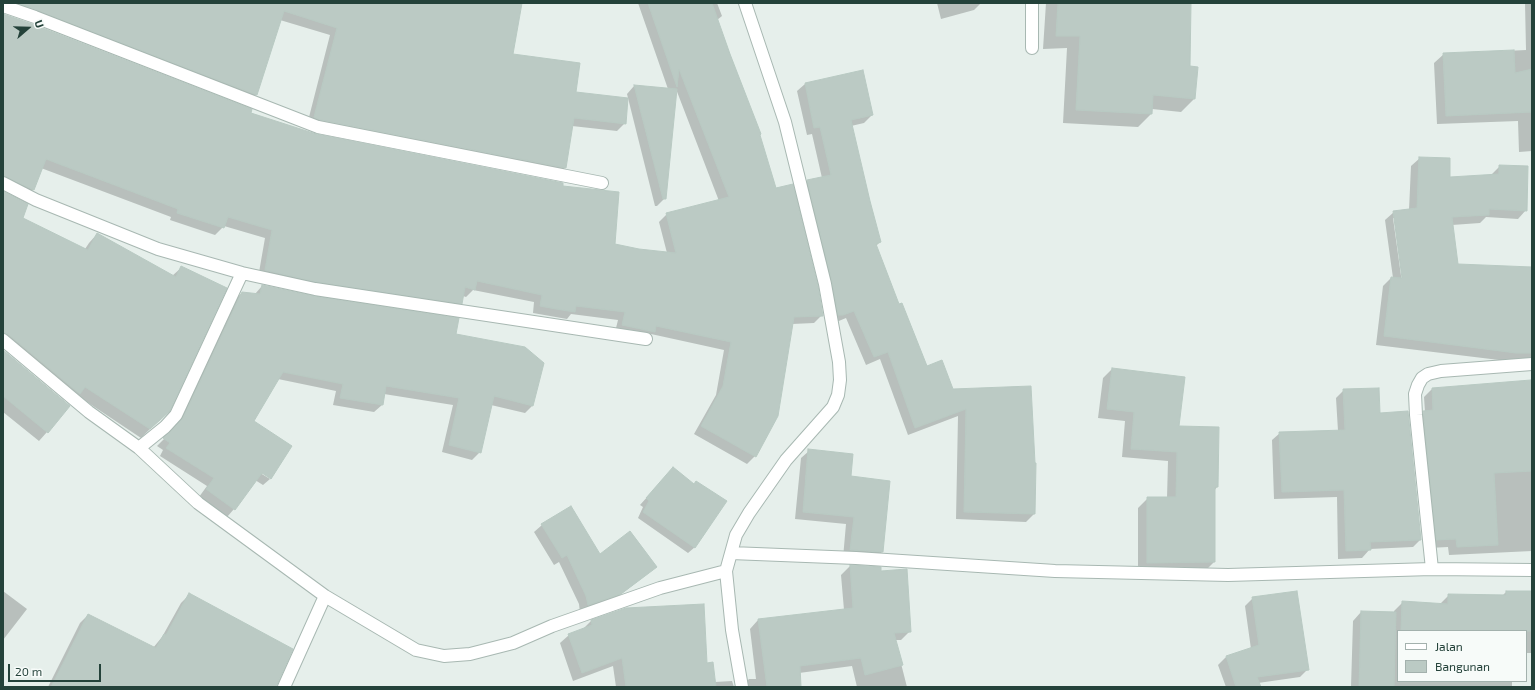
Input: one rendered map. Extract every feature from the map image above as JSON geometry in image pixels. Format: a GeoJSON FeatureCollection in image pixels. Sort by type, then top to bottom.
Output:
{"type":"FeatureCollection","features":[{"type":"Feature","properties":{"kind":"street"},"geometry":{"type":"LineString","coordinates":[[742,687],[732,630],[726,571],[736,535],[749,513],[786,460],[833,407],[838,395],[840,380],[839,362],[825,284],[785,122],[744,3]]}},
{"type":"Feature","properties":{"kind":"street"},"geometry":{"type":"LineString","coordinates":[[1032,3],[1032,48]]}},
{"type":"Feature","properties":{"kind":"street"},"geometry":{"type":"LineString","coordinates":[[3,6],[35,17],[318,127],[602,183]]}},
{"type":"Feature","properties":{"kind":"street"},"geometry":{"type":"LineString","coordinates":[[3,183],[36,200],[158,249],[242,273],[315,289],[646,339]]}},
{"type":"Feature","properties":{"kind":"street"},"geometry":{"type":"LineString","coordinates":[[139,448],[165,428],[176,415],[242,273]]}},
{"type":"Feature","properties":{"kind":"street"},"geometry":{"type":"LineString","coordinates":[[3,340],[89,412],[139,448],[198,503],[325,596],[416,650],[444,656],[470,654],[513,642],[552,626],[660,588],[726,571]]}},
{"type":"Feature","properties":{"kind":"street"},"geometry":{"type":"LineString","coordinates":[[1432,569],[1416,415],[1415,394],[1418,385],[1422,378],[1428,374],[1441,371],[1532,364]]}},
{"type":"Feature","properties":{"kind":"street"},"geometry":{"type":"LineString","coordinates":[[731,553],[856,558],[1055,571],[1204,574],[1432,569],[1532,570]]}},
{"type":"Feature","properties":{"kind":"street"},"geometry":{"type":"LineString","coordinates":[[284,687],[325,596]]}},
{"type":"Feature","properties":{"kind":"building"},"geometry":{"type":"Polygon","coordinates":[[[17,3],[522,3],[513,54],[580,63],[576,92],[628,98],[626,124],[574,118],[566,168],[320,120],[314,117],[337,28],[284,11],[257,95],[17,3]]]}},
{"type":"Feature","properties":{"kind":"building"},"geometry":{"type":"Polygon","coordinates":[[[648,3],[712,3],[761,134],[760,135],[776,188],[793,184],[818,286],[823,316],[794,317],[778,416],[756,457],[701,426],[723,386],[731,342],[656,326],[655,332],[622,325],[625,312],[576,306],[575,312],[540,306],[542,295],[477,281],[475,290],[465,287],[462,304],[316,282],[265,270],[272,230],[228,217],[224,228],[177,213],[178,209],[46,159],[34,190],[3,176],[3,14],[252,109],[251,113],[316,134],[563,183],[563,186],[619,192],[615,244],[639,249],[676,253],[666,213],[729,197],[679,69],[677,87],[648,3]]]}},
{"type":"Feature","properties":{"kind":"building"},"geometry":{"type":"Polygon","coordinates":[[[1058,3],[1191,3],[1190,66],[1198,67],[1195,99],[1153,95],[1152,114],[1076,110],[1080,36],[1056,36],[1058,3]]]}},
{"type":"Feature","properties":{"kind":"building"},"geometry":{"type":"Polygon","coordinates":[[[1514,50],[1515,73],[1532,69],[1532,112],[1446,116],[1443,53],[1514,50]]]}},
{"type":"Feature","properties":{"kind":"building"},"geometry":{"type":"Polygon","coordinates":[[[863,70],[873,115],[851,120],[881,242],[876,244],[899,304],[902,303],[927,366],[942,360],[953,389],[1031,386],[1036,463],[1035,514],[964,512],[966,409],[915,428],[888,352],[874,357],[854,311],[843,315],[838,315],[832,282],[807,180],[831,175],[820,127],[814,128],[805,83],[863,70]]]}},
{"type":"Feature","properties":{"kind":"building"},"geometry":{"type":"Polygon","coordinates":[[[634,85],[677,89],[666,199],[663,199],[634,85]]]}},
{"type":"Feature","properties":{"kind":"building"},"geometry":{"type":"Polygon","coordinates":[[[1419,157],[1450,158],[1450,177],[1499,174],[1499,165],[1528,166],[1527,211],[1489,209],[1489,215],[1452,217],[1458,264],[1532,267],[1532,353],[1516,353],[1384,336],[1391,277],[1402,278],[1393,211],[1417,208],[1419,157]]]}},
{"type":"Feature","properties":{"kind":"building"},"geometry":{"type":"Polygon","coordinates":[[[3,191],[28,204],[23,218],[88,250],[97,233],[176,277],[181,266],[227,288],[170,411],[150,429],[85,387],[80,394],[8,334],[3,333],[3,191]]]}},
{"type":"Feature","properties":{"kind":"building"},"geometry":{"type":"Polygon","coordinates":[[[262,285],[314,296],[459,318],[456,334],[525,347],[544,363],[533,406],[494,396],[481,453],[449,445],[459,398],[386,386],[383,405],[340,398],[343,384],[283,372],[254,421],[292,446],[271,479],[262,473],[235,510],[206,489],[214,478],[166,448],[170,443],[163,438],[183,418],[242,292],[260,294],[262,285]]]}},
{"type":"Feature","properties":{"kind":"building"},"geometry":{"type":"Polygon","coordinates":[[[3,350],[70,406],[48,433],[3,396],[3,350]]]}},
{"type":"Feature","properties":{"kind":"building"},"geometry":{"type":"Polygon","coordinates":[[[1112,368],[1185,377],[1179,426],[1219,427],[1218,487],[1215,487],[1215,562],[1147,563],[1147,497],[1176,497],[1177,452],[1131,449],[1134,412],[1107,409],[1112,368]]]}},
{"type":"Feature","properties":{"kind":"building"},"geometry":{"type":"Polygon","coordinates":[[[1531,380],[1532,471],[1494,473],[1498,545],[1457,547],[1456,539],[1436,540],[1423,411],[1433,410],[1432,388],[1531,380]]]}},
{"type":"Feature","properties":{"kind":"building"},"geometry":{"type":"Polygon","coordinates":[[[1379,388],[1380,413],[1408,411],[1421,540],[1370,542],[1371,550],[1346,551],[1344,490],[1282,492],[1279,432],[1345,430],[1343,389],[1379,388]]]}},
{"type":"Feature","properties":{"kind":"building"},"geometry":{"type":"Polygon","coordinates":[[[808,449],[853,454],[851,476],[890,481],[883,552],[850,550],[854,517],[803,512],[808,449]]]}},
{"type":"Feature","properties":{"kind":"building"},"geometry":{"type":"Polygon","coordinates":[[[673,467],[694,484],[696,481],[727,501],[695,548],[643,512],[649,501],[646,498],[673,467]]]}},
{"type":"Feature","properties":{"kind":"building"},"geometry":{"type":"Polygon","coordinates":[[[571,506],[600,554],[630,531],[657,567],[621,594],[588,605],[586,596],[567,555],[562,558],[541,524],[571,506]]]}},
{"type":"Feature","properties":{"kind":"building"},"geometry":{"type":"Polygon","coordinates":[[[850,565],[881,567],[881,571],[907,569],[911,632],[894,633],[903,665],[865,675],[861,658],[800,666],[801,687],[767,687],[758,619],[853,608],[850,565]]]}},
{"type":"Feature","properties":{"kind":"building"},"geometry":{"type":"Polygon","coordinates":[[[1297,591],[1309,670],[1257,677],[1261,687],[1236,687],[1226,656],[1259,645],[1252,597],[1297,591]]]}},
{"type":"Feature","properties":{"kind":"building"},"geometry":{"type":"Polygon","coordinates":[[[1506,591],[1532,591],[1532,631],[1401,630],[1402,601],[1448,604],[1448,594],[1506,595],[1506,591]]]}},
{"type":"Feature","properties":{"kind":"building"},"geometry":{"type":"Polygon","coordinates":[[[189,593],[293,649],[276,687],[51,687],[88,614],[156,648],[164,634],[166,635],[189,593]]]}},
{"type":"Feature","properties":{"kind":"building"},"geometry":{"type":"Polygon","coordinates":[[[704,604],[707,663],[713,662],[716,687],[626,687],[622,658],[582,673],[568,634],[592,625],[591,620],[626,608],[704,604]]]}},
{"type":"Feature","properties":{"kind":"building"},"geometry":{"type":"Polygon","coordinates":[[[1361,611],[1396,612],[1394,687],[1359,687],[1361,611]]]}}]}
